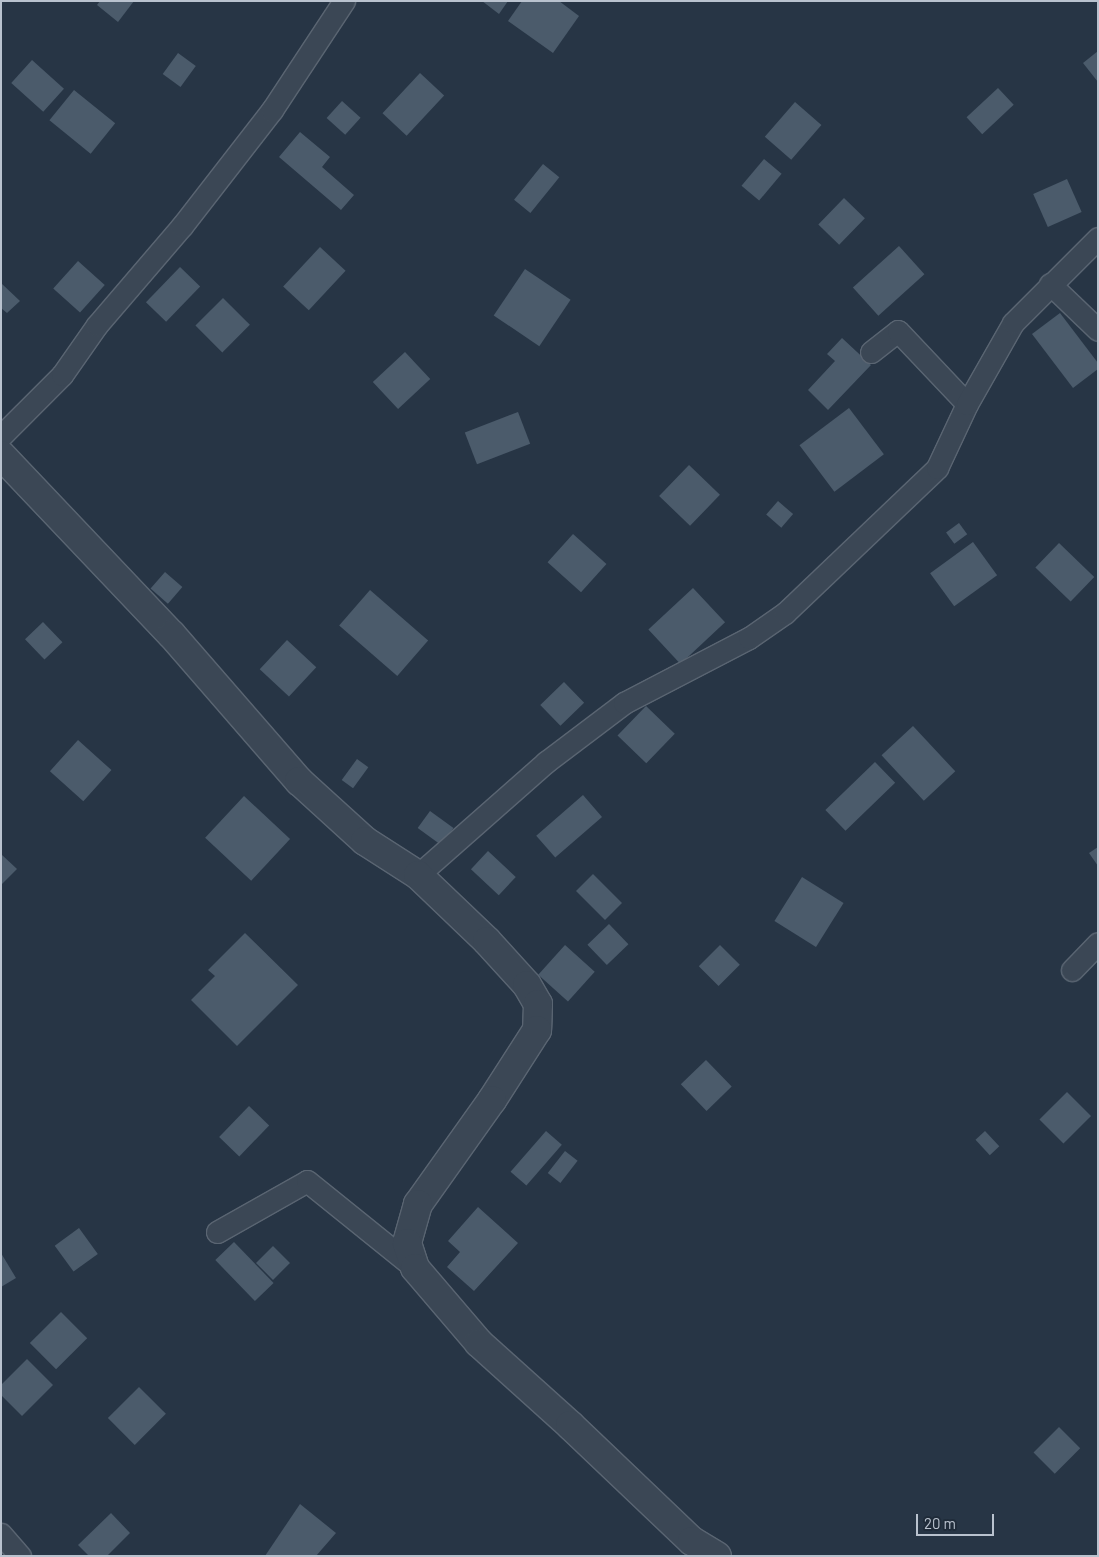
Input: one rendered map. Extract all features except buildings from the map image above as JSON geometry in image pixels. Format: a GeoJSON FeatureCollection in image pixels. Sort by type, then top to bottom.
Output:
{"type":"FeatureCollection","features":[{"type":"Feature","properties":{"kind":"street"},"geometry":{"type":"LineString","coordinates":[[1,436],[62,375],[97,325],[188,218],[272,110],[344,1]]}},
{"type":"Feature","properties":{"kind":"street"},"geometry":{"type":"LineString","coordinates":[[418,875],[546,762],[624,703],[750,638],[785,613],[936,468],[967,404],[1013,322],[1098,238]]}},
{"type":"Feature","properties":{"kind":"street"},"geometry":{"type":"LineString","coordinates":[[1050,284],[1098,330]]}},
{"type":"Feature","properties":{"kind":"street"},"geometry":{"type":"LineString","coordinates":[[871,352],[898,331],[967,404]]}},
{"type":"Feature","properties":{"kind":"street"},"geometry":{"type":"LineString","coordinates":[[1,455],[172,635],[299,781],[365,841],[418,875],[487,941],[527,985],[538,1004],[537,1030],[492,1100],[418,1204],[407,1243],[415,1268]]}},
{"type":"Feature","properties":{"kind":"street"},"geometry":{"type":"LineString","coordinates":[[1072,970],[1098,943]]}},
{"type":"Feature","properties":{"kind":"street"},"geometry":{"type":"LineString","coordinates":[[217,1232],[306,1181],[415,1268],[479,1343],[570,1425],[692,1541],[717,1556]]}},
{"type":"Feature","properties":{"kind":"street"},"geometry":{"type":"LineString","coordinates":[[1,1534],[20,1556]]}}]}
